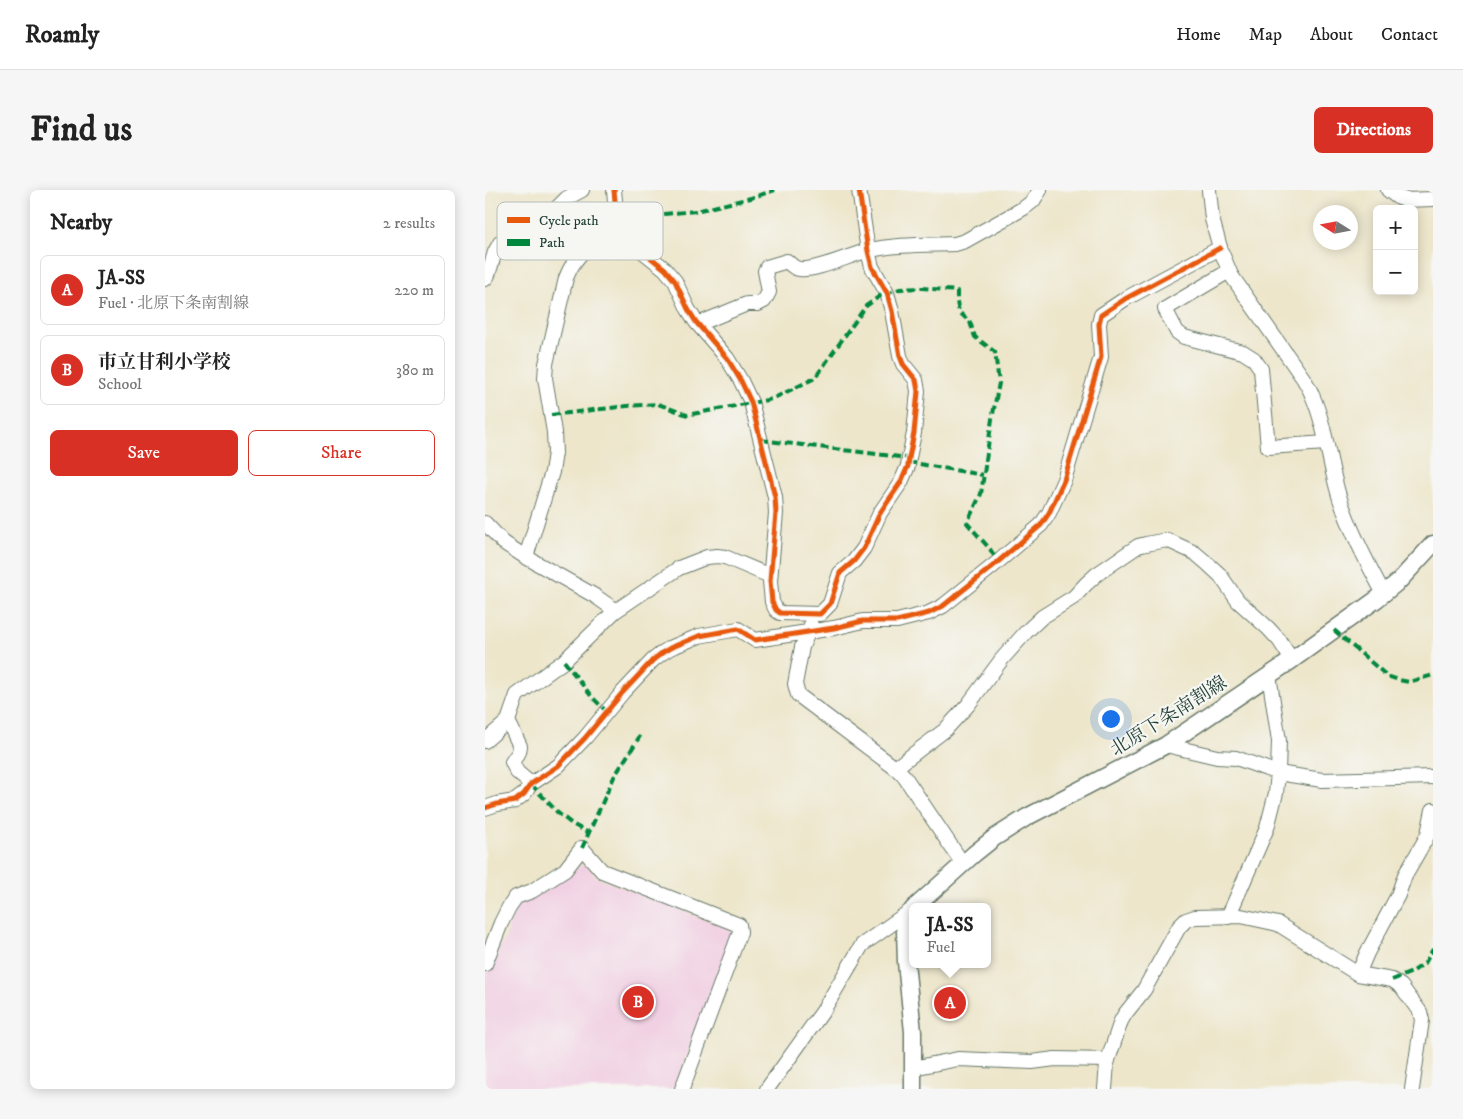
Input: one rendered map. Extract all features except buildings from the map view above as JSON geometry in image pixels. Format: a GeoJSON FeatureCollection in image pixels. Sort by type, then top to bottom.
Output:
{"type":"FeatureCollection","features":[{"type":"Feature","properties":{"kind":"main road","name":"北原下条南割線"},"geometry":{"type":"LineString","coordinates":[[919,903],[994,838],[1027,817],[1166,745],[1292,660],[1399,581],[1433,544]]}},
{"type":"Feature","properties":{"kind":"main road","name":"北原下条南割線"},"geometry":{"type":"LineString","coordinates":[[909,915],[905,930],[905,962],[913,1032],[913,1089]]}},
{"type":"Feature","properties":{"kind":"street"},"geometry":{"type":"LineString","coordinates":[[563,202],[582,190]]}},
{"type":"Feature","properties":{"kind":"street"},"geometry":{"type":"LineString","coordinates":[[654,260],[665,269],[675,281],[688,309],[698,324],[727,358],[751,402],[775,497],[776,513],[770,576],[771,602],[780,613],[820,614],[828,608],[840,573],[854,561],[864,548],[879,513],[901,482],[907,466],[914,433],[918,391],[916,380],[903,364],[900,356],[887,294],[872,267],[859,190]]}},
{"type":"Feature","properties":{"kind":"street"},"geometry":{"type":"LineString","coordinates":[[698,324],[747,304],[758,304],[764,301],[769,292],[765,271],[767,267],[787,262],[801,270],[885,248],[955,244],[965,241],[1023,208],[1033,201],[1040,190]]}},
{"type":"Feature","properties":{"kind":"street"},"geometry":{"type":"LineString","coordinates":[[1209,190],[1212,219],[1229,271],[1303,378],[1312,395],[1321,420],[1341,500],[1370,569],[1383,594]]}},
{"type":"Feature","properties":{"kind":"street"},"geometry":{"type":"LineString","coordinates":[[1388,190],[1397,197],[1406,200],[1433,199]]}},
{"type":"Feature","properties":{"kind":"street"},"geometry":{"type":"LineString","coordinates":[[485,808],[515,801],[524,794],[531,784],[558,766],[653,660],[670,648],[699,636],[738,629],[755,640],[834,628],[863,621],[897,621],[929,613],[943,606],[1041,525],[1049,513],[1064,480],[1101,358],[1099,324],[1101,315],[1125,299],[1220,248]]}},
{"type":"Feature","properties":{"kind":"street"},"geometry":{"type":"LineString","coordinates":[[485,279],[497,249]]}},
{"type":"Feature","properties":{"kind":"street"},"geometry":{"type":"LineString","coordinates":[[525,556],[552,472],[555,453],[554,432],[545,378],[546,364],[566,278],[571,266],[576,260]]}},
{"type":"Feature","properties":{"kind":"street"},"geometry":{"type":"LineString","coordinates":[[1229,271],[1165,309],[1177,332],[1184,337],[1243,352],[1254,359],[1261,369],[1268,447],[1326,444]]}},
{"type":"Feature","properties":{"kind":"street"},"geometry":{"type":"LineString","coordinates":[[485,524],[504,543],[595,596],[615,610]]}},
{"type":"Feature","properties":{"kind":"street"},"geometry":{"type":"LineString","coordinates":[[895,768],[945,730],[968,706],[1002,659],[1042,617],[1074,598],[1097,574],[1138,546],[1167,540],[1195,553],[1220,575],[1238,601],[1269,628],[1292,660]]}},
{"type":"Feature","properties":{"kind":"street"},"geometry":{"type":"LineString","coordinates":[[485,742],[508,721],[517,695],[564,661],[615,610],[679,568],[707,557],[717,556],[725,557],[770,576]]}},
{"type":"Feature","properties":{"kind":"street"},"geometry":{"type":"LineString","coordinates":[[816,615],[803,647],[795,684],[798,695],[904,776],[963,864]]}},
{"type":"Feature","properties":{"kind":"street"},"geometry":{"type":"LineString","coordinates":[[1228,917],[1267,828],[1276,793],[1279,741],[1269,675]]}},
{"type":"Feature","properties":{"kind":"street"},"geometry":{"type":"LineString","coordinates":[[508,721],[520,746],[519,752],[512,762],[517,772],[531,784]]}},
{"type":"Feature","properties":{"kind":"street"},"geometry":{"type":"LineString","coordinates":[[1166,745],[1217,757],[1236,758],[1278,773],[1322,780],[1433,777]]}},
{"type":"Feature","properties":{"kind":"street"},"geometry":{"type":"LineString","coordinates":[[1358,974],[1398,895],[1405,875],[1428,834],[1433,810]]}},
{"type":"Feature","properties":{"kind":"street"},"geometry":{"type":"LineString","coordinates":[[485,964],[501,923],[516,897],[532,891],[565,870],[583,848],[602,871],[739,925],[740,932],[682,1089]]}},
{"type":"Feature","properties":{"kind":"street"},"geometry":{"type":"LineString","coordinates":[[767,1089],[823,1011],[862,945],[909,911]]}},
{"type":"Feature","properties":{"kind":"street"},"geometry":{"type":"LineString","coordinates":[[1105,1089],[1108,1060],[1121,1021],[1144,990],[1179,927],[1186,920],[1195,917],[1241,916],[1278,924],[1358,974],[1392,980],[1401,986],[1420,1012],[1422,1020],[1412,1089]]}},
{"type":"Feature","properties":{"kind":"street"},"geometry":{"type":"LineString","coordinates":[[913,1068],[958,1059],[1031,1062],[1055,1059],[1108,1060]]}},
{"type":"Feature","properties":{"kind":"shaded area"},"geometry":{"type":"Polygon","coordinates":[[[585,863],[596,877],[728,928],[732,935],[731,942],[674,1089],[485,1089],[485,982],[487,973],[508,932],[509,923],[517,905],[525,899],[540,894],[585,863]]]}},
{"type":"Feature","properties":{"kind":"marked path"},"geometry":{"type":"LineString","coordinates":[[663,214],[696,211],[751,198],[775,190]]}},
{"type":"Feature","properties":{"kind":"marked path"},"geometry":{"type":"LineString","coordinates":[[551,415],[658,404],[687,415],[772,399],[815,378],[866,306],[880,296],[900,289],[922,288],[957,291],[959,312],[970,322],[975,337],[995,352],[999,383],[981,494],[967,523],[990,549],[998,562]]}},
{"type":"Feature","properties":{"kind":"marked path"},"geometry":{"type":"LineString","coordinates":[[761,440],[909,458]]}},
{"type":"Feature","properties":{"kind":"marked path"},"geometry":{"type":"LineString","coordinates":[[908,462],[983,475]]}},
{"type":"Feature","properties":{"kind":"marked path"},"geometry":{"type":"LineString","coordinates":[[1334,630],[1387,676],[1409,682],[1433,675]]}},
{"type":"Feature","properties":{"kind":"marked path"},"geometry":{"type":"LineString","coordinates":[[564,661],[592,697],[607,712]]}},
{"type":"Feature","properties":{"kind":"marked path"},"geometry":{"type":"LineString","coordinates":[[582,848],[614,777],[640,736]]}},
{"type":"Feature","properties":{"kind":"marked path"},"geometry":{"type":"LineString","coordinates":[[531,784],[558,813],[572,824],[589,833]]}},
{"type":"Feature","properties":{"kind":"marked path"},"geometry":{"type":"LineString","coordinates":[[1392,980],[1412,972],[1425,963],[1433,949]]}},
{"type":"Feature","properties":{"kind":"cycle path"},"geometry":{"type":"LineString","coordinates":[[614,190],[615,202]]}},
{"type":"Feature","properties":{"kind":"cycle path"},"geometry":{"type":"LineString","coordinates":[[654,260],[665,269],[675,281],[696,322],[727,358],[751,402],[775,497],[776,513],[770,581],[772,602],[780,613],[820,614],[830,604],[840,573],[854,561],[864,548],[880,513],[901,482],[908,466],[914,433],[918,391],[916,380],[903,364],[900,356],[887,293],[872,267],[859,190]]}},
{"type":"Feature","properties":{"kind":"cycle path"},"geometry":{"type":"LineString","coordinates":[[485,808],[515,801],[524,794],[531,784],[558,766],[653,660],[670,648],[699,636],[738,629],[755,640],[834,628],[863,621],[897,621],[929,613],[943,606],[1041,525],[1049,513],[1064,480],[1101,357],[1099,324],[1101,315],[1125,299],[1220,248]]}},
{"type":"Feature","properties":{"kind":"place","name":"市立甘利小学校"},"geometry":{"type":"Point","coordinates":[638,1002]}},
{"type":"Feature","properties":{"kind":"place","name":"JA-SS"},"geometry":{"type":"Point","coordinates":[950,1003]}}]}
